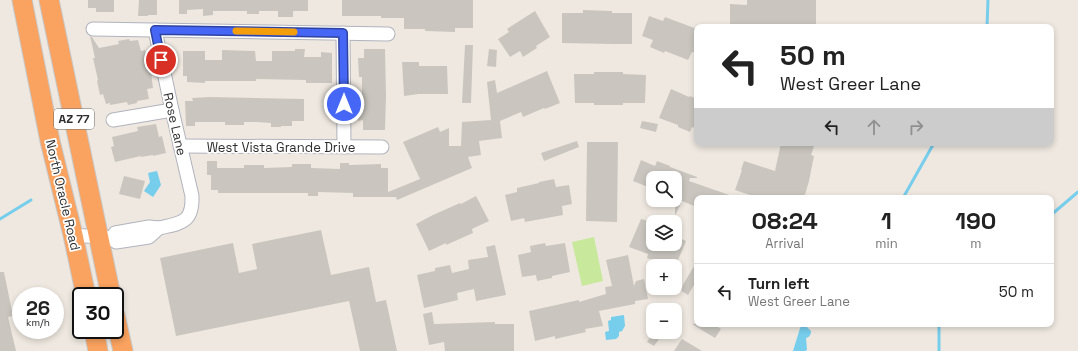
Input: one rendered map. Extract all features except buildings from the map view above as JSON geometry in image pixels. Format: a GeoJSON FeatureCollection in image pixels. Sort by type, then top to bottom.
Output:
{"type":"FeatureCollection","features":[{"type":"Feature","properties":{"kind":"highway","name":"North Oracle Road"},"geometry":{"type":"LineString","coordinates":[[22,0],[50,141],[84,287]]}},
{"type":"Feature","properties":{"kind":"highway","name":"North Oracle Road"},"geometry":{"type":"LineString","coordinates":[[49,0],[105,238],[110,287]]}},
{"type":"Feature","properties":{"kind":"highway"},"geometry":{"type":"LineString","coordinates":[[96,339],[98,351]]}},
{"type":"Feature","properties":{"kind":"highway"},"geometry":{"type":"LineString","coordinates":[[120,339],[123,351]]}},
{"type":"Feature","properties":{"kind":"street"},"geometry":{"type":"LineString","coordinates":[[93,29],[388,34]]}},
{"type":"Feature","properties":{"kind":"street","name":"Rose Lane"},"geometry":{"type":"LineString","coordinates":[[105,238],[116,242],[149,238],[159,228],[180,224],[191,212],[192,196],[155,30]]}},
{"type":"Feature","properties":{"kind":"street"},"geometry":{"type":"LineString","coordinates":[[343,33],[344,147]]}},
{"type":"Feature","properties":{"kind":"street"},"geometry":{"type":"LineString","coordinates":[[113,120],[172,110]]}},
{"type":"Feature","properties":{"kind":"street","name":"West Vista Grande Drive"},"geometry":{"type":"LineString","coordinates":[[180,146],[382,147]]}},
{"type":"Feature","properties":{"kind":"street"},"geometry":{"type":"LineString","coordinates":[[73,235],[105,238]]}},
{"type":"Feature","properties":{"kind":"green space"},"geometry":{"type":"Polygon","coordinates":[[[594,237],[603,281],[582,286],[572,242],[594,237]]]}},
{"type":"Feature","properties":{"kind":"water"},"geometry":{"type":"Polygon","coordinates":[[[157,171],[161,185],[153,197],[144,191],[150,182],[148,173],[157,171]]]}},
{"type":"Feature","properties":{"kind":"water"},"geometry":{"type":"Polygon","coordinates":[[[624,315],[625,326],[622,331],[619,332],[619,336],[616,339],[606,340],[605,332],[609,331],[608,321],[611,320],[611,317],[624,315]]]}},
{"type":"Feature","properties":{"kind":"water"},"geometry":{"type":"Polygon","coordinates":[[[800,327],[807,327],[811,331],[810,335],[806,338],[807,350],[793,351],[800,327]]]}},
{"type":"Feature","properties":{"kind":"waterway"},"geometry":{"type":"LineString","coordinates":[[987,24],[988,0]]}},
{"type":"Feature","properties":{"kind":"waterway"},"geometry":{"type":"LineString","coordinates":[[905,195],[932,146]]}},
{"type":"Feature","properties":{"kind":"waterway"},"geometry":{"type":"LineString","coordinates":[[1054,212],[1078,192]]}},
{"type":"Feature","properties":{"kind":"waterway"},"geometry":{"type":"LineString","coordinates":[[0,219],[31,200]]}},
{"type":"Feature","properties":{"kind":"waterway"},"geometry":{"type":"LineString","coordinates":[[939,327],[939,351]]}},
{"type":"Feature","properties":{"kind":"slow traffic"},"geometry":{"type":"LineString","coordinates":[[236,31],[294,32]]}},
{"type":"Feature","properties":{"kind":"route"},"geometry":{"type":"LineString","coordinates":[[161,60],[155,30],[343,33],[344,104]]}}]}
